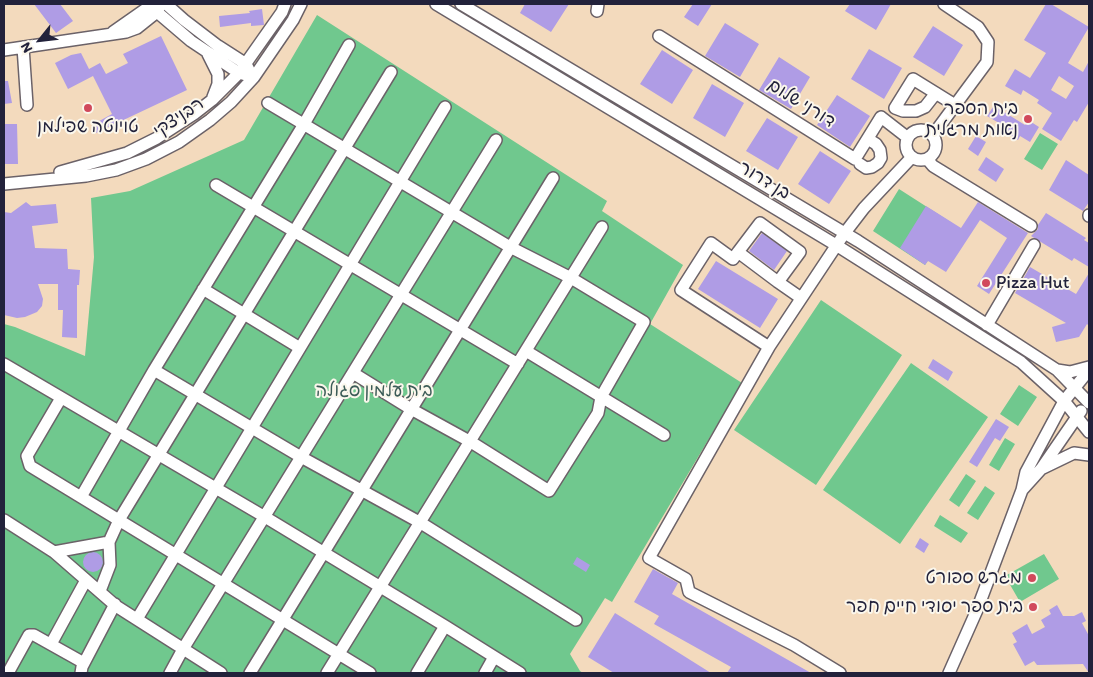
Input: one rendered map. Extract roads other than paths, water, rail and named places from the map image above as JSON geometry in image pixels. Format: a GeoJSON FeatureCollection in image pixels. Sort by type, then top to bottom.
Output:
{"type":"FeatureCollection","features":[{"type":"Feature","properties":{"kind":"street"},"geometry":{"type":"LineString","coordinates":[[166,4],[218,46],[242,69]]}},
{"type":"Feature","properties":{"kind":"street","name":"רבניצקי"},"geometry":{"type":"LineString","coordinates":[[27,181],[127,153],[179,124],[212,100],[242,69],[282,12],[285,4]]}},
{"type":"Feature","properties":{"kind":"street","name":"רבניצקי"},"geometry":{"type":"LineString","coordinates":[[4,184],[86,176],[116,170],[161,152],[179,142],[231,102],[254,77],[301,4]]}},
{"type":"Feature","properties":{"kind":"street","name":"בן דרור"},"geometry":{"type":"LineString","coordinates":[[436,4],[836,246],[1021,362],[1064,401],[1089,432]]}},
{"type":"Feature","properties":{"kind":"street","name":"בן דרור"},"geometry":{"type":"LineString","coordinates":[[461,4],[858,241],[1057,370],[1089,403]]}},
{"type":"Feature","properties":{"kind":"street"},"geometry":{"type":"LineString","coordinates":[[933,135],[987,62],[988,42],[978,27],[944,4]]}},
{"type":"Feature","properties":{"kind":"street"},"geometry":{"type":"LineString","coordinates":[[4,50],[126,32],[137,28],[154,6],[173,26],[206,51],[254,77]]}},
{"type":"Feature","properties":{"kind":"street","name":"דורני שלום"},"geometry":{"type":"LineString","coordinates":[[659,36],[855,159],[881,117],[908,138]]}},
{"type":"Feature","properties":{"kind":"street"},"geometry":{"type":"LineString","coordinates":[[81,497],[154,370],[304,124],[349,45]]}},
{"type":"Feature","properties":{"kind":"street"},"geometry":{"type":"LineString","coordinates":[[23,47],[27,105]]}},
{"type":"Feature","properties":{"kind":"street"},"geometry":{"type":"LineString","coordinates":[[206,51],[218,74],[216,92],[212,100]]}},
{"type":"Feature","properties":{"kind":"street"},"geometry":{"type":"LineString","coordinates":[[100,591],[110,565],[109,542],[119,520],[391,72]]}},
{"type":"Feature","properties":{"kind":"street"},"geometry":{"type":"LineString","coordinates":[[936,93],[955,105]]}},
{"type":"Feature","properties":{"kind":"street"},"geometry":{"type":"LineString","coordinates":[[268,103],[510,247],[571,278],[644,322],[601,397],[598,413],[549,491],[471,442],[411,409],[353,373]]}},
{"type":"Feature","properties":{"kind":"street"},"geometry":{"type":"LineString","coordinates":[[137,619],[446,107]]}},
{"type":"Feature","properties":{"kind":"street"},"geometry":{"type":"LineString","coordinates":[[920,130],[925,130],[933,135],[936,149],[934,153],[927,159],[922,160],[912,157],[906,146],[908,138],[915,131],[920,130]]}},
{"type":"Feature","properties":{"kind":"street"},"geometry":{"type":"LineString","coordinates":[[860,164],[866,168],[872,167],[881,158],[880,150],[876,144],[868,139]]}},
{"type":"Feature","properties":{"kind":"street"},"geometry":{"type":"LineString","coordinates":[[170,673],[496,140]]}},
{"type":"Feature","properties":{"kind":"street"},"geometry":{"type":"LineString","coordinates":[[840,673],[794,645],[689,592],[686,579],[649,558],[769,347],[801,298],[864,208],[912,157]]}},
{"type":"Feature","properties":{"kind":"street"},"geometry":{"type":"LineString","coordinates":[[927,159],[933,166],[1031,226]]}},
{"type":"Feature","properties":{"kind":"street"},"geometry":{"type":"LineString","coordinates":[[250,673],[553,178]]}},
{"type":"Feature","properties":{"kind":"street"},"geometry":{"type":"LineString","coordinates":[[216,185],[518,364]]}},
{"type":"Feature","properties":{"kind":"street"},"geometry":{"type":"LineString","coordinates":[[769,347],[682,290],[711,244],[733,259],[760,223],[800,252],[778,282]]}},
{"type":"Feature","properties":{"kind":"street"},"geometry":{"type":"LineString","coordinates":[[853,223],[858,241]]}},
{"type":"Feature","properties":{"kind":"street"},"geometry":{"type":"LineString","coordinates":[[327,673],[602,227]]}},
{"type":"Feature","properties":{"kind":"street"},"geometry":{"type":"LineString","coordinates":[[987,325],[1034,245]]}},
{"type":"Feature","properties":{"kind":"street"},"geometry":{"type":"LineString","coordinates":[[738,252],[801,298]]}},
{"type":"Feature","properties":{"kind":"street"},"geometry":{"type":"LineString","coordinates":[[204,289],[300,348]]}},
{"type":"Feature","properties":{"kind":"street"},"geometry":{"type":"LineString","coordinates":[[526,351],[664,435]]}},
{"type":"Feature","properties":{"kind":"street"},"geometry":{"type":"LineString","coordinates":[[4,364],[381,587],[520,673]]}},
{"type":"Feature","properties":{"kind":"street"},"geometry":{"type":"LineString","coordinates":[[1057,370],[1070,372],[1089,369]]}},
{"type":"Feature","properties":{"kind":"street"},"geometry":{"type":"LineString","coordinates":[[950,673],[977,610],[1022,490],[1026,472],[1064,401],[1089,369]]}},
{"type":"Feature","properties":{"kind":"street"},"geometry":{"type":"LineString","coordinates":[[154,370],[301,457],[421,523],[576,620]]}},
{"type":"Feature","properties":{"kind":"street"},"geometry":{"type":"LineString","coordinates":[[60,398],[27,456],[30,466],[370,673]]}},
{"type":"Feature","properties":{"kind":"street"},"geometry":{"type":"LineString","coordinates":[[1022,490],[1041,469],[1076,415],[1089,403]]}},
{"type":"Feature","properties":{"kind":"street"},"geometry":{"type":"LineString","coordinates":[[1041,469],[1074,453],[1089,455]]}},
{"type":"Feature","properties":{"kind":"street"},"geometry":{"type":"LineString","coordinates":[[4,520],[54,552],[115,604],[221,673]]}},
{"type":"Feature","properties":{"kind":"street"},"geometry":{"type":"LineString","coordinates":[[54,552],[109,542]]}},
{"type":"Feature","properties":{"kind":"street"},"geometry":{"type":"LineString","coordinates":[[51,644],[86,580]]}},
{"type":"Feature","properties":{"kind":"street"},"geometry":{"type":"LineString","coordinates":[[8,673],[29,635],[34,635],[51,644],[83,668],[115,604]]}},
{"type":"Feature","properties":{"kind":"street"},"geometry":{"type":"LineString","coordinates":[[417,673],[445,626]]}},
{"type":"Feature","properties":{"kind":"street"},"geometry":{"type":"LineString","coordinates":[[485,673],[494,657]]}},
{"type":"Feature","properties":{"kind":"place","name":"טויוטה שפילמן"},"geometry":{"type":"Point","coordinates":[88,108]}},
{"type":"Feature","properties":{"kind":"place","name":"בית הספר נאות מרגלית"},"geometry":{"type":"Point","coordinates":[1028,119]}},
{"type":"Feature","properties":{"kind":"place","name":"Pizza Hut"},"geometry":{"type":"Point","coordinates":[986,283]}},
{"type":"Feature","properties":{"kind":"place","name":"מגרש ספורט"},"geometry":{"type":"Point","coordinates":[1032,578]}},
{"type":"Feature","properties":{"kind":"place","name":"בית ספר יסודי חיים חפר"},"geometry":{"type":"Point","coordinates":[1033,607]}},
{"type":"Feature","properties":{"kind":"park label","name":"בית עלמין סגולה"},"geometry":{"type":"Point","coordinates":[374,391]}}]}
